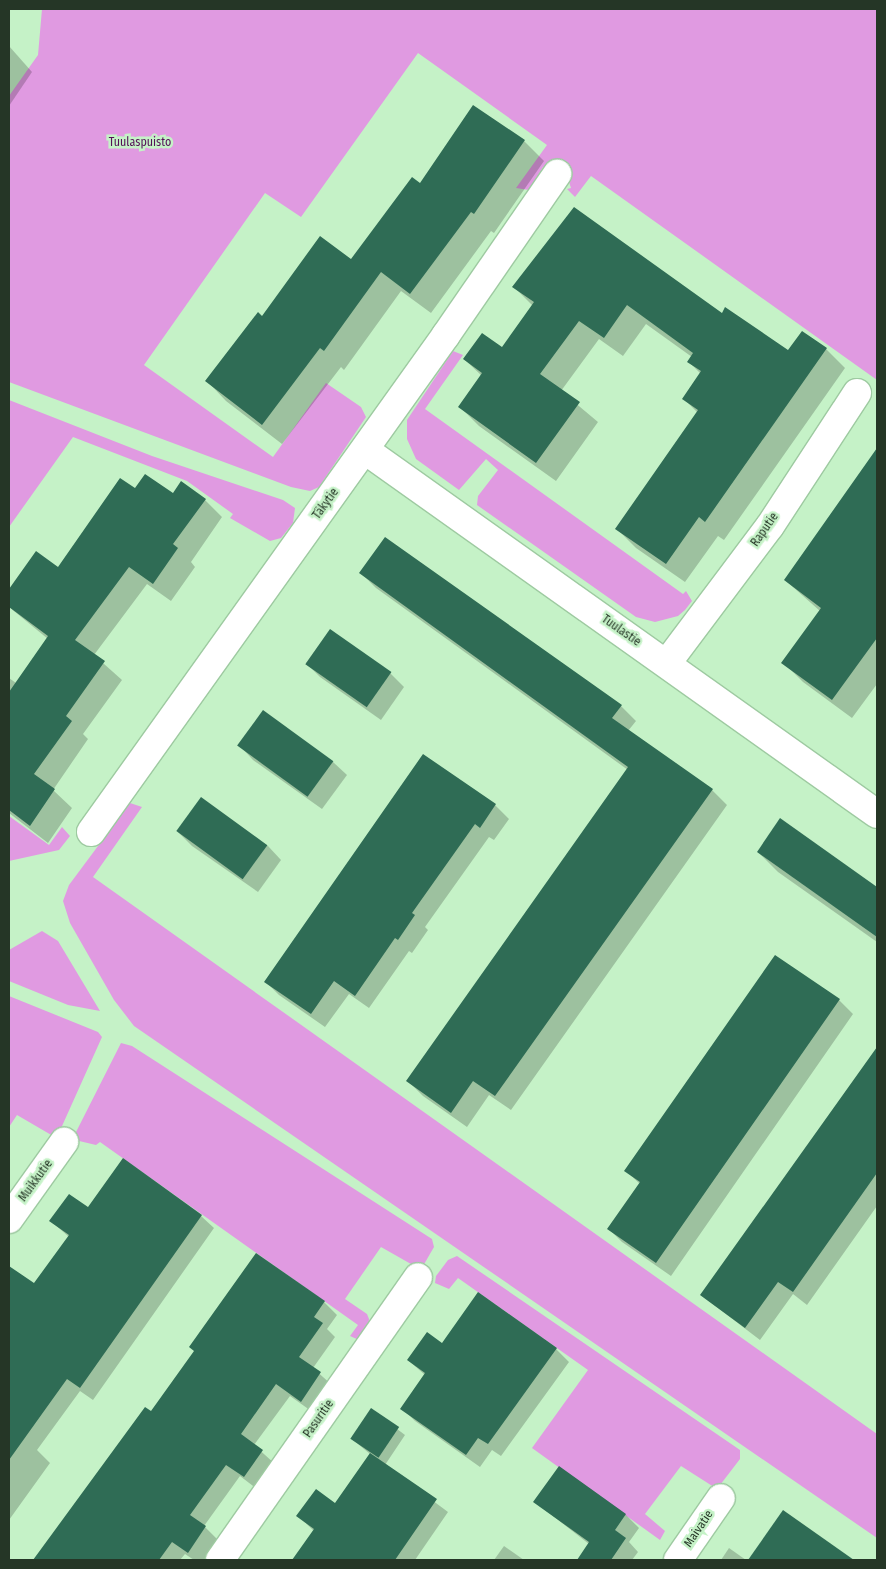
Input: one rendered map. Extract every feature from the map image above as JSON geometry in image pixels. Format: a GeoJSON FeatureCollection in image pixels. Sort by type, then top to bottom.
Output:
{"type":"FeatureCollection","features":[{"type":"Feature","properties":{"kind":"street","name":"Täkytie"},"geometry":{"type":"LineString","coordinates":[[91,832],[365,450],[557,174]]}},
{"type":"Feature","properties":{"kind":"street","name":"Raputie"},"geometry":{"type":"LineString","coordinates":[[666,663],[770,526],[857,393]]}},
{"type":"Feature","properties":{"kind":"street","name":"Tuulastie"},"geometry":{"type":"LineString","coordinates":[[365,450],[877,814]]}},
{"type":"Feature","properties":{"kind":"street","name":"Muikkutie"},"geometry":{"type":"LineString","coordinates":[[9,1219],[64,1142]]}},
{"type":"Feature","properties":{"kind":"street","name":"Pasuritie"},"geometry":{"type":"LineString","coordinates":[[220,1560],[418,1277]]}},
{"type":"Feature","properties":{"kind":"street","name":"Maivatie"},"geometry":{"type":"LineString","coordinates":[[678,1560],[721,1498]]}},
{"type":"Feature","properties":{"kind":"green space","name":"Tuulaspuisto"},"geometry":{"type":"Polygon","coordinates":[[[42,9],[877,9],[877,380],[591,176],[575,197],[567,189],[571,188],[569,182],[548,167],[543,167],[529,190],[516,188],[547,145],[418,53],[301,217],[265,193],[144,365],[273,457],[326,383],[361,407],[366,417],[319,487],[310,491],[291,487],[9,382],[9,96],[38,55],[42,9]]]}},
{"type":"Feature","properties":{"kind":"green space"},"geometry":{"type":"Polygon","coordinates":[[[453,351],[463,355],[425,409],[683,594],[686,591],[692,601],[685,610],[678,616],[655,622],[636,617],[477,505],[478,496],[498,470],[486,459],[459,490],[416,459],[407,439],[407,420],[453,351]]]}},
{"type":"Feature","properties":{"kind":"green space"},"geometry":{"type":"Polygon","coordinates":[[[9,400],[152,456],[283,500],[295,508],[293,523],[281,538],[270,541],[230,518],[233,514],[187,481],[73,437],[9,527],[9,400]]]}},
{"type":"Feature","properties":{"kind":"green space"},"geometry":{"type":"Polygon","coordinates":[[[130,803],[142,807],[93,877],[877,1434],[877,1538],[134,1026],[114,1000],[70,923],[63,901],[69,885],[130,803]]]}},
{"type":"Feature","properties":{"kind":"green space"},"geometry":{"type":"Polygon","coordinates":[[[9,816],[49,845],[62,827],[70,836],[59,850],[9,861],[9,816]]]}},
{"type":"Feature","properties":{"kind":"green space"},"geometry":{"type":"Polygon","coordinates":[[[42,931],[58,941],[100,1011],[68,1005],[9,981],[9,950],[42,931]]]}},
{"type":"Feature","properties":{"kind":"green space"},"geometry":{"type":"Polygon","coordinates":[[[9,996],[98,1032],[102,1037],[58,1135],[53,1136],[17,1115],[9,1127],[9,996]]]}},
{"type":"Feature","properties":{"kind":"green space"},"geometry":{"type":"Polygon","coordinates":[[[121,1043],[132,1046],[432,1239],[434,1247],[423,1266],[418,1268],[381,1247],[345,1299],[367,1314],[369,1319],[368,1332],[361,1341],[350,1336],[358,1325],[100,1142],[96,1145],[75,1140],[74,1136],[121,1043]]]}},
{"type":"Feature","properties":{"kind":"green space"},"geometry":{"type":"Polygon","coordinates":[[[457,1256],[740,1450],[740,1459],[717,1489],[681,1466],[645,1514],[665,1531],[660,1540],[532,1448],[588,1370],[458,1278],[449,1289],[435,1283],[436,1276],[448,1260],[457,1256]]]}},
{"type":"Feature","properties":{"kind":"building"},"geometry":{"type":"Polygon","coordinates":[[[473,105],[525,140],[474,214],[471,212],[410,294],[381,272],[324,351],[320,348],[262,425],[205,381],[258,312],[262,316],[320,236],[351,259],[412,177],[420,183],[473,105]]]}},
{"type":"Feature","properties":{"kind":"building"},"geometry":{"type":"Polygon","coordinates":[[[574,207],[722,313],[725,307],[788,350],[802,331],[827,348],[705,522],[699,517],[666,564],[615,529],[698,410],[682,399],[701,371],[687,362],[693,353],[627,305],[604,338],[579,321],[540,374],[580,402],[536,463],[458,407],[482,373],[463,359],[482,333],[502,347],[534,302],[512,287],[574,207]]]}},
{"type":"Feature","properties":{"kind":"building"},"geometry":{"type":"Polygon","coordinates":[[[877,448],[877,638],[832,700],[781,663],[821,608],[784,580],[877,448]]]}},
{"type":"Feature","properties":{"kind":"building"},"geometry":{"type":"Polygon","coordinates":[[[145,474],[173,493],[181,481],[206,499],[173,544],[178,548],[153,584],[129,567],[75,640],[105,661],[66,716],[72,721],[34,774],[55,789],[30,826],[9,810],[9,692],[48,636],[9,607],[9,589],[36,551],[58,567],[120,478],[135,488],[145,474]]]}},
{"type":"Feature","properties":{"kind":"building"},"geometry":{"type":"Polygon","coordinates":[[[385,537],[622,705],[612,718],[713,789],[495,1096],[473,1081],[451,1113],[406,1081],[628,767],[359,573],[385,537]]]}},
{"type":"Feature","properties":{"kind":"building"},"geometry":{"type":"Polygon","coordinates":[[[330,629],[391,672],[367,707],[305,664],[330,629]]]}},
{"type":"Feature","properties":{"kind":"building"},"geometry":{"type":"Polygon","coordinates":[[[263,710],[333,761],[308,797],[237,746],[263,710]]]}},
{"type":"Feature","properties":{"kind":"building"},"geometry":{"type":"Polygon","coordinates":[[[423,754],[496,804],[480,828],[475,824],[412,913],[415,915],[398,940],[395,938],[355,996],[334,981],[311,1014],[264,982],[423,754]]]}},
{"type":"Feature","properties":{"kind":"building"},"geometry":{"type":"Polygon","coordinates":[[[201,797],[267,845],[243,879],[176,831],[201,797]]]}},
{"type":"Feature","properties":{"kind":"building"},"geometry":{"type":"Polygon","coordinates":[[[780,818],[877,887],[877,937],[757,852],[780,818]]]}},
{"type":"Feature","properties":{"kind":"building"},"geometry":{"type":"Polygon","coordinates":[[[775,955],[840,999],[656,1263],[607,1229],[640,1182],[624,1171],[775,955]]]}},
{"type":"Feature","properties":{"kind":"building"},"geometry":{"type":"Polygon","coordinates":[[[877,1047],[877,1173],[793,1292],[778,1282],[745,1328],[700,1295],[877,1047]]]}},
{"type":"Feature","properties":{"kind":"building"},"geometry":{"type":"Polygon","coordinates":[[[123,1158],[202,1215],[80,1388],[67,1379],[9,1460],[9,1266],[34,1283],[69,1235],[49,1221],[69,1194],[88,1207],[123,1158]]]}},
{"type":"Feature","properties":{"kind":"building"},"geometry":{"type":"Polygon","coordinates":[[[256,1253],[325,1301],[314,1317],[323,1323],[299,1357],[321,1372],[301,1402],[276,1384],[241,1434],[263,1450],[244,1477],[226,1465],[190,1515],[206,1526],[188,1553],[172,1542],[159,1560],[33,1560],[145,1407],[151,1411],[194,1351],[189,1347],[256,1253]]]}},
{"type":"Feature","properties":{"kind":"building"},"geometry":{"type":"Polygon","coordinates":[[[478,1292],[557,1348],[488,1444],[478,1438],[466,1455],[400,1409],[425,1373],[407,1360],[427,1332],[442,1343],[478,1292]]]}},
{"type":"Feature","properties":{"kind":"building"},"geometry":{"type":"Polygon","coordinates":[[[371,1408],[399,1427],[378,1458],[350,1439],[371,1408]]]}},
{"type":"Feature","properties":{"kind":"building"},"geometry":{"type":"Polygon","coordinates":[[[370,1453],[437,1499],[395,1560],[292,1560],[314,1529],[296,1516],[316,1489],[335,1503],[370,1453]]]}},
{"type":"Feature","properties":{"kind":"building"},"geometry":{"type":"Polygon","coordinates":[[[559,1466],[626,1514],[615,1530],[626,1538],[611,1560],[577,1560],[589,1542],[533,1502],[559,1466]]]}},
{"type":"Feature","properties":{"kind":"building"},"geometry":{"type":"Polygon","coordinates":[[[783,1510],[854,1560],[748,1560],[783,1510]]]}}]}
